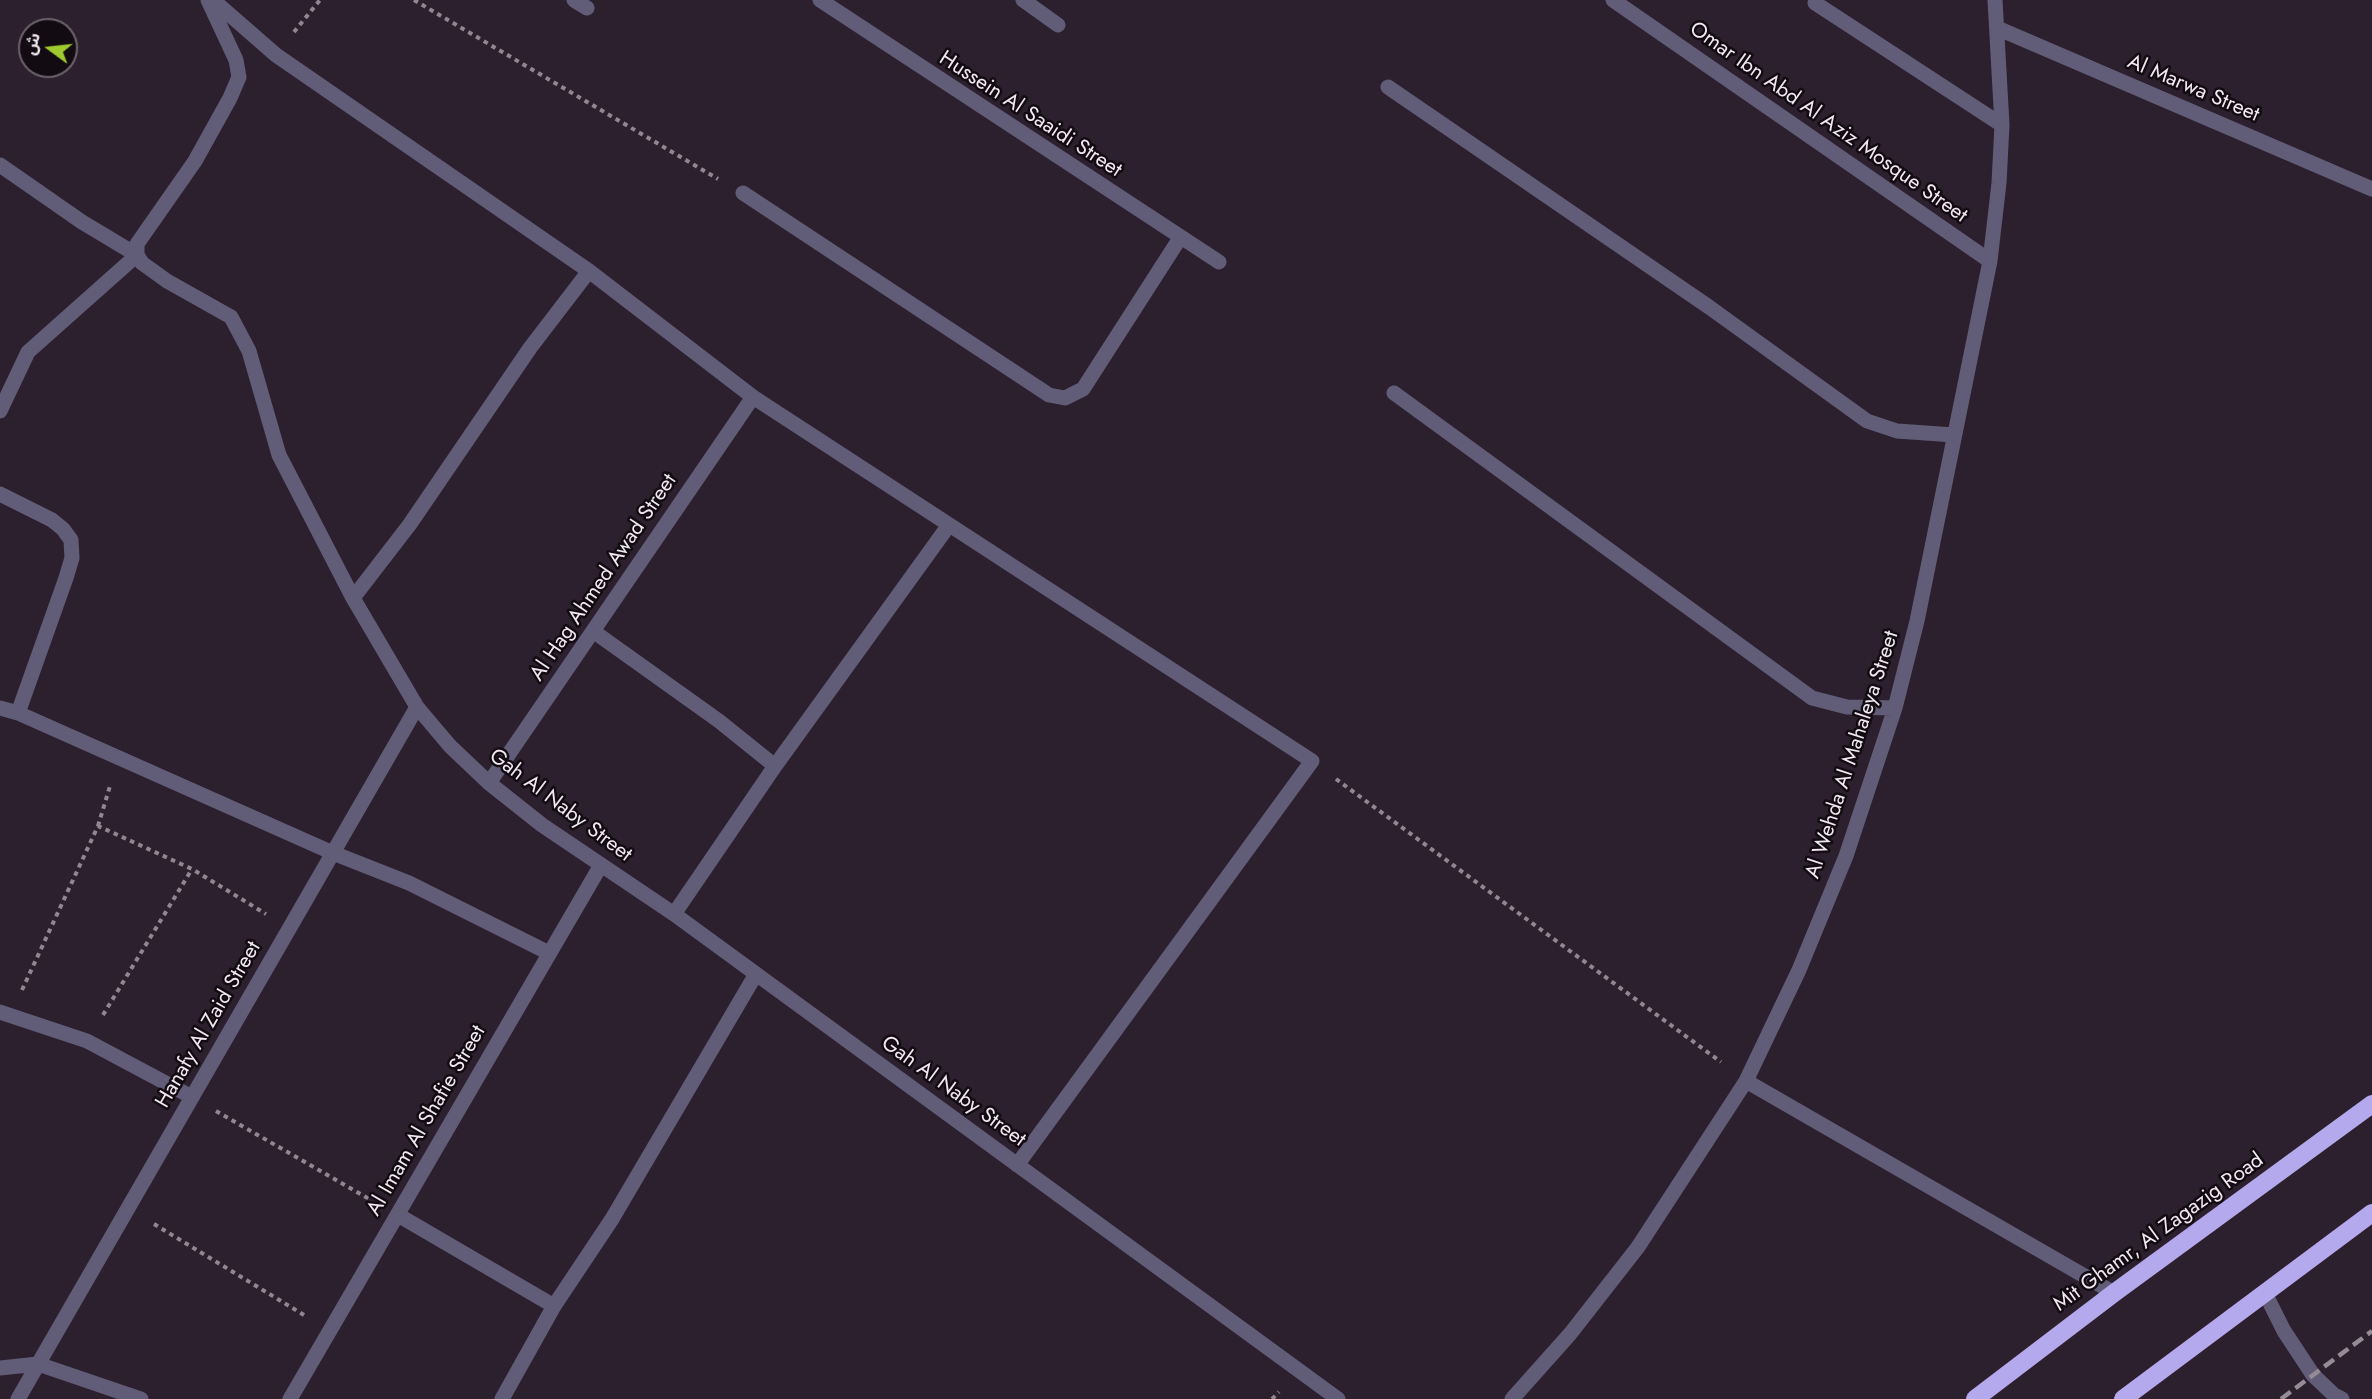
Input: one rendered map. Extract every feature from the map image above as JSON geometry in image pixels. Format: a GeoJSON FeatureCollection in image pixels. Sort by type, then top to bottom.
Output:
{"type":"FeatureCollection","features":[{"type":"Feature","properties":{"kind":"highway","name":"Mit Ghamr, Al Zagazig Road"},"geometry":{"type":"LineString","coordinates":[[1975,1399],[2114,1293],[2372,1104]]}},
{"type":"Feature","properties":{"kind":"highway"},"geometry":{"type":"LineString","coordinates":[[2123,1399],[2372,1213]]}},
{"type":"Feature","properties":{"kind":"street"},"geometry":{"type":"LineString","coordinates":[[0,411],[28,352],[136,255],[137,244],[195,161],[230,98],[239,77],[236,60],[208,0]]}},
{"type":"Feature","properties":{"kind":"street"},"geometry":{"type":"LineString","coordinates":[[213,0],[276,55],[590,271],[753,397],[1312,761],[1017,1165]]}},
{"type":"Feature","properties":{"kind":"street","name":"Hussein Al Saaidi Street"},"geometry":{"type":"LineString","coordinates":[[820,0],[1219,262]]}},
{"type":"Feature","properties":{"kind":"street"},"geometry":{"type":"LineString","coordinates":[[1023,0],[1058,25]]}},
{"type":"Feature","properties":{"kind":"street","name":"Omar Ibn Abd Al Aziz Mosque Street"},"geometry":{"type":"LineString","coordinates":[[1613,0],[1990,261]]}},
{"type":"Feature","properties":{"kind":"street","name":"Al Wehda Al Mahaleya Street"},"geometry":{"type":"LineString","coordinates":[[1512,1399],[1570,1334],[1638,1247],[1746,1081],[1800,970],[1846,856],[1894,708],[1917,621],[1990,261],[2000,183],[2002,125],[1995,0]]}},
{"type":"Feature","properties":{"kind":"street"},"geometry":{"type":"LineString","coordinates":[[1815,3],[2002,125]]}},
{"type":"Feature","properties":{"kind":"street","name":"Al Marwa Street"},"geometry":{"type":"LineString","coordinates":[[1997,28],[2372,189]]}},
{"type":"Feature","properties":{"kind":"street"},"geometry":{"type":"LineString","coordinates":[[1388,87],[1709,307],[1867,421],[1897,431],[1954,435]]}},
{"type":"Feature","properties":{"kind":"street"},"geometry":{"type":"LineString","coordinates":[[0,165],[82,222],[136,255]]}},
{"type":"Feature","properties":{"kind":"street"},"geometry":{"type":"LineString","coordinates":[[743,194],[1049,394],[1065,398],[1083,389],[1180,238]]}},
{"type":"Feature","properties":{"kind":"street","name":"Gah Al Naby Street"},"geometry":{"type":"LineString","coordinates":[[136,255],[142,263],[167,281],[231,317],[249,351],[279,454],[353,598],[417,707],[450,746],[489,783],[542,825],[674,914],[1338,1399]]}},
{"type":"Feature","properties":{"kind":"street"},"geometry":{"type":"LineString","coordinates":[[353,598],[410,524],[530,348],[590,271]]}},
{"type":"Feature","properties":{"kind":"street"},"geometry":{"type":"LineString","coordinates":[[1394,393],[1812,698],[1847,707],[1894,708]]}},
{"type":"Feature","properties":{"kind":"street","name":"Al Hag Ahmed Awad Street"},"geometry":{"type":"LineString","coordinates":[[489,783],[753,397]]}},
{"type":"Feature","properties":{"kind":"street"},"geometry":{"type":"LineString","coordinates":[[0,494],[52,520],[71,540],[72,558],[66,578],[18,712]]}},
{"type":"Feature","properties":{"kind":"street"},"geometry":{"type":"LineString","coordinates":[[674,914],[775,766],[949,525]]}},
{"type":"Feature","properties":{"kind":"street"},"geometry":{"type":"LineString","coordinates":[[593,631],[719,721],[775,766]]}},
{"type":"Feature","properties":{"kind":"street","name":"Hanafy Al Zaid Street"},"geometry":{"type":"LineString","coordinates":[[18,1399],[417,707]]}},
{"type":"Feature","properties":{"kind":"street"},"geometry":{"type":"LineString","coordinates":[[0,708],[18,712],[333,852],[409,883],[549,953]]}},
{"type":"Feature","properties":{"kind":"street","name":"Al Imam Al Shafie Street"},"geometry":{"type":"LineString","coordinates":[[290,1399],[601,865]]}},
{"type":"Feature","properties":{"kind":"street"},"geometry":{"type":"LineString","coordinates":[[502,1399],[554,1306],[612,1219],[756,974]]}},
{"type":"Feature","properties":{"kind":"street"},"geometry":{"type":"LineString","coordinates":[[5,1014],[87,1041],[192,1097]]}},
{"type":"Feature","properties":{"kind":"street"},"geometry":{"type":"LineString","coordinates":[[1746,1081],[2114,1293]]}},
{"type":"Feature","properties":{"kind":"street"},"geometry":{"type":"LineString","coordinates":[[398,1215],[554,1306]]}},
{"type":"Feature","properties":{"kind":"street"},"geometry":{"type":"LineString","coordinates":[[2265,1293],[2284,1331],[2313,1375],[2334,1395],[2342,1399]]}},
{"type":"Feature","properties":{"kind":"street"},"geometry":{"type":"LineString","coordinates":[[0,1368],[38,1364],[141,1399]]}},
{"type":"Feature","properties":{"kind":"path"},"geometry":{"type":"LineString","coordinates":[[276,55],[320,0]]}},
{"type":"Feature","properties":{"kind":"path"},"geometry":{"type":"LineString","coordinates":[[414,0],[743,194]]}},
{"type":"Feature","properties":{"kind":"path"},"geometry":{"type":"LineString","coordinates":[[5,1014],[98,826],[119,757]]}},
{"type":"Feature","properties":{"kind":"path"},"geometry":{"type":"LineString","coordinates":[[1312,761],[1746,1081]]}},
{"type":"Feature","properties":{"kind":"path"},"geometry":{"type":"LineString","coordinates":[[98,826],[192,869],[290,928]]}},
{"type":"Feature","properties":{"kind":"path"},"geometry":{"type":"LineString","coordinates":[[87,1041],[192,869]]}},
{"type":"Feature","properties":{"kind":"path"},"geometry":{"type":"LineString","coordinates":[[192,1097],[398,1215]]}},
{"type":"Feature","properties":{"kind":"path"},"geometry":{"type":"LineString","coordinates":[[128,1209],[330,1331]]}},
{"type":"Feature","properties":{"kind":"railway"},"geometry":{"type":"LineString","coordinates":[[2281,1399],[2372,1331]]}}]}
